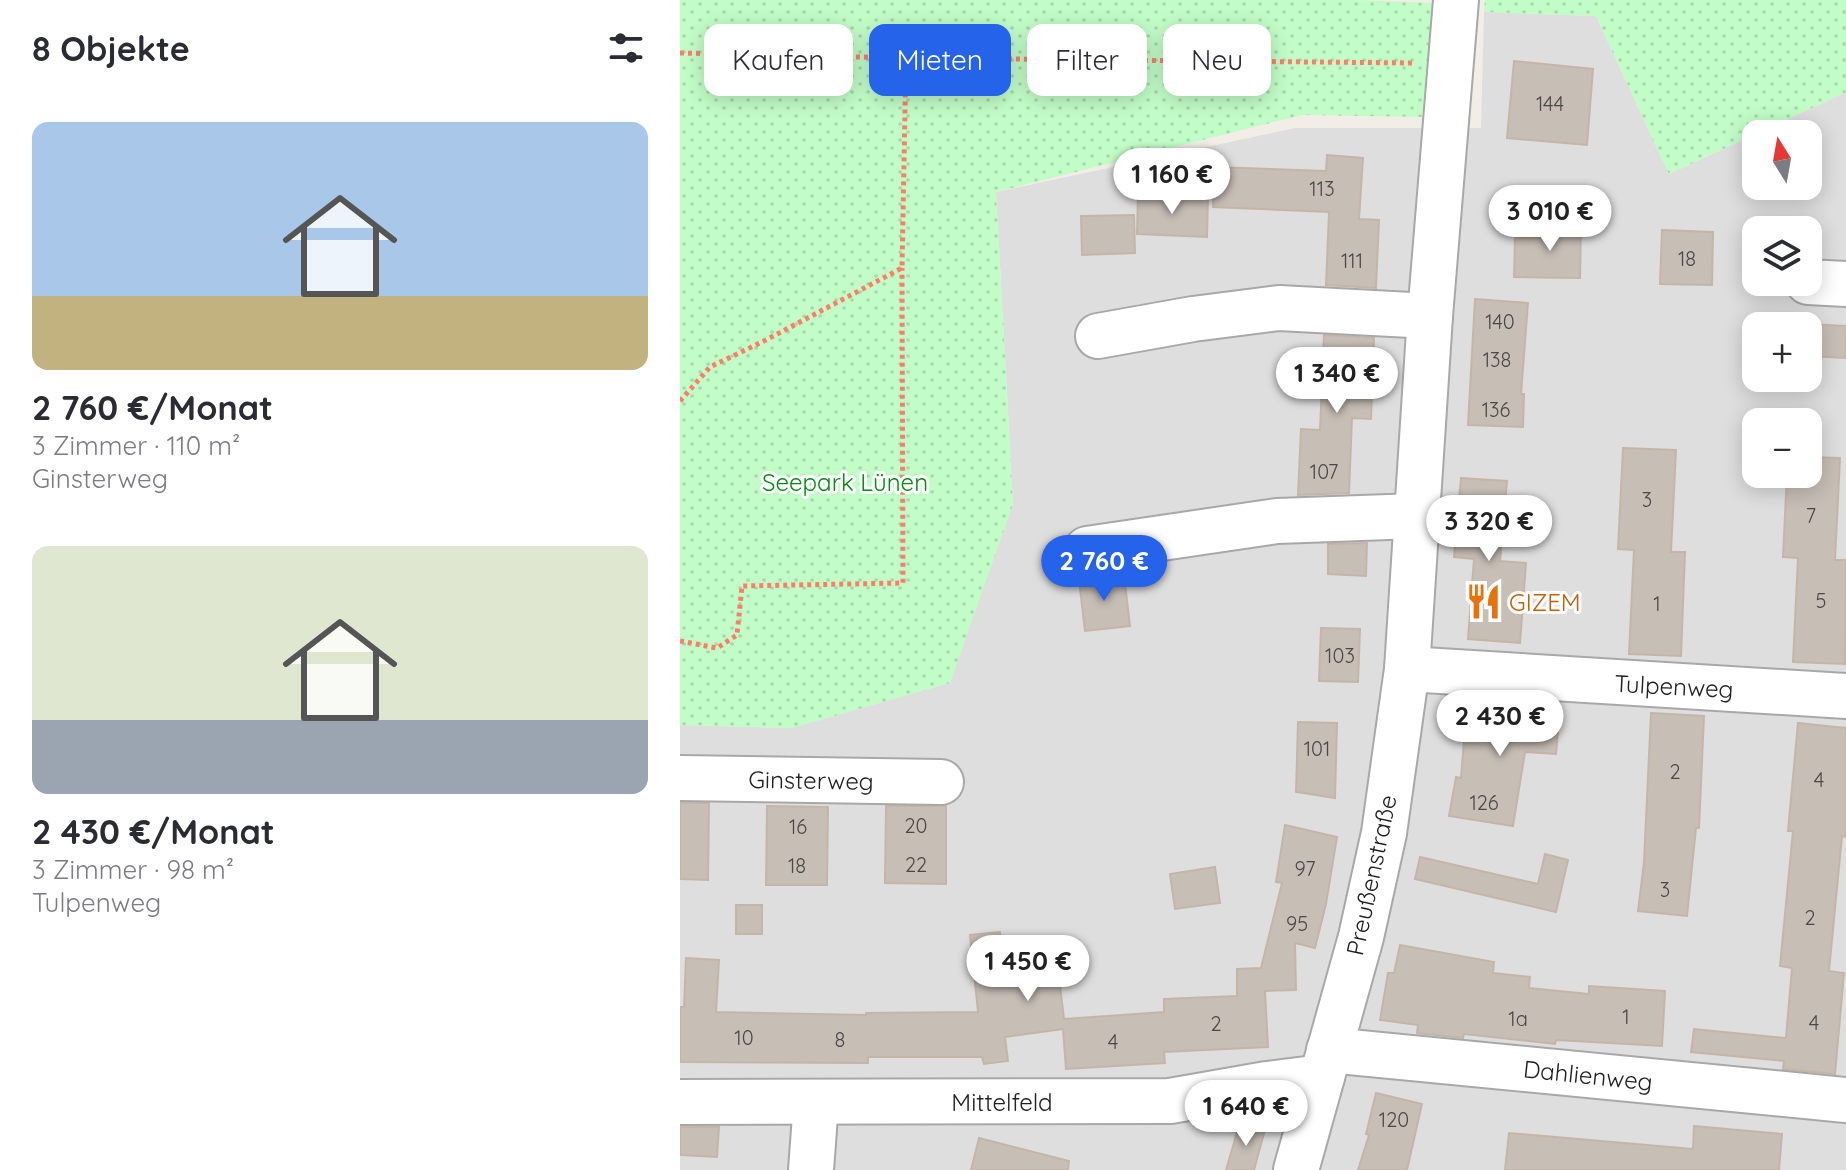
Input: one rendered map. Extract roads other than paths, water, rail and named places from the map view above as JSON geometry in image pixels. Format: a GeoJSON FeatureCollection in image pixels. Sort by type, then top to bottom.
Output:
{"type":"FeatureCollection","features":[{"type":"Feature","properties":{"kind":"street","name":"Preußenstraße"},"geometry":{"type":"LineString","coordinates":[[1296,1170],[1361,937],[1384,833],[1407,669],[1430,316],[1456,0]]}},
{"type":"Feature","properties":{"kind":"street"},"geometry":{"type":"LineString","coordinates":[[1822,283],[1846,284]]}},
{"type":"Feature","properties":{"kind":"street"},"geometry":{"type":"LineString","coordinates":[[1098,336],[1279,308],[1430,316]]}},
{"type":"Feature","properties":{"kind":"street"},"geometry":{"type":"LineString","coordinates":[[1087,549],[1277,521],[1417,516]]}},
{"type":"Feature","properties":{"kind":"street","name":"Tulpenweg"},"geometry":{"type":"LineString","coordinates":[[1407,669],[1846,696]]}},
{"type":"Feature","properties":{"kind":"street","name":"Ginsterweg"},"geometry":{"type":"LineString","coordinates":[[680,778],[941,782]]}},
{"type":"Feature","properties":{"kind":"street","name":"Dahlienweg"},"geometry":{"type":"LineString","coordinates":[[1326,1064],[1846,1100]]}},
{"type":"Feature","properties":{"kind":"street","name":"Mittelfeld"},"geometry":{"type":"LineString","coordinates":[[680,1102],[1170,1101],[1267,1084],[1326,1064]]}},
{"type":"Feature","properties":{"kind":"street"},"geometry":{"type":"LineString","coordinates":[[811,1170],[816,1102]]}},
{"type":"Feature","properties":{"kind":"place","name":"GIZEM"},"geometry":{"type":"Point","coordinates":[1483,602]}},
{"type":"Feature","properties":{"kind":"park label","name":"Seepark Lünen"},"geometry":{"type":"Point","coordinates":[845,482]}}]}
